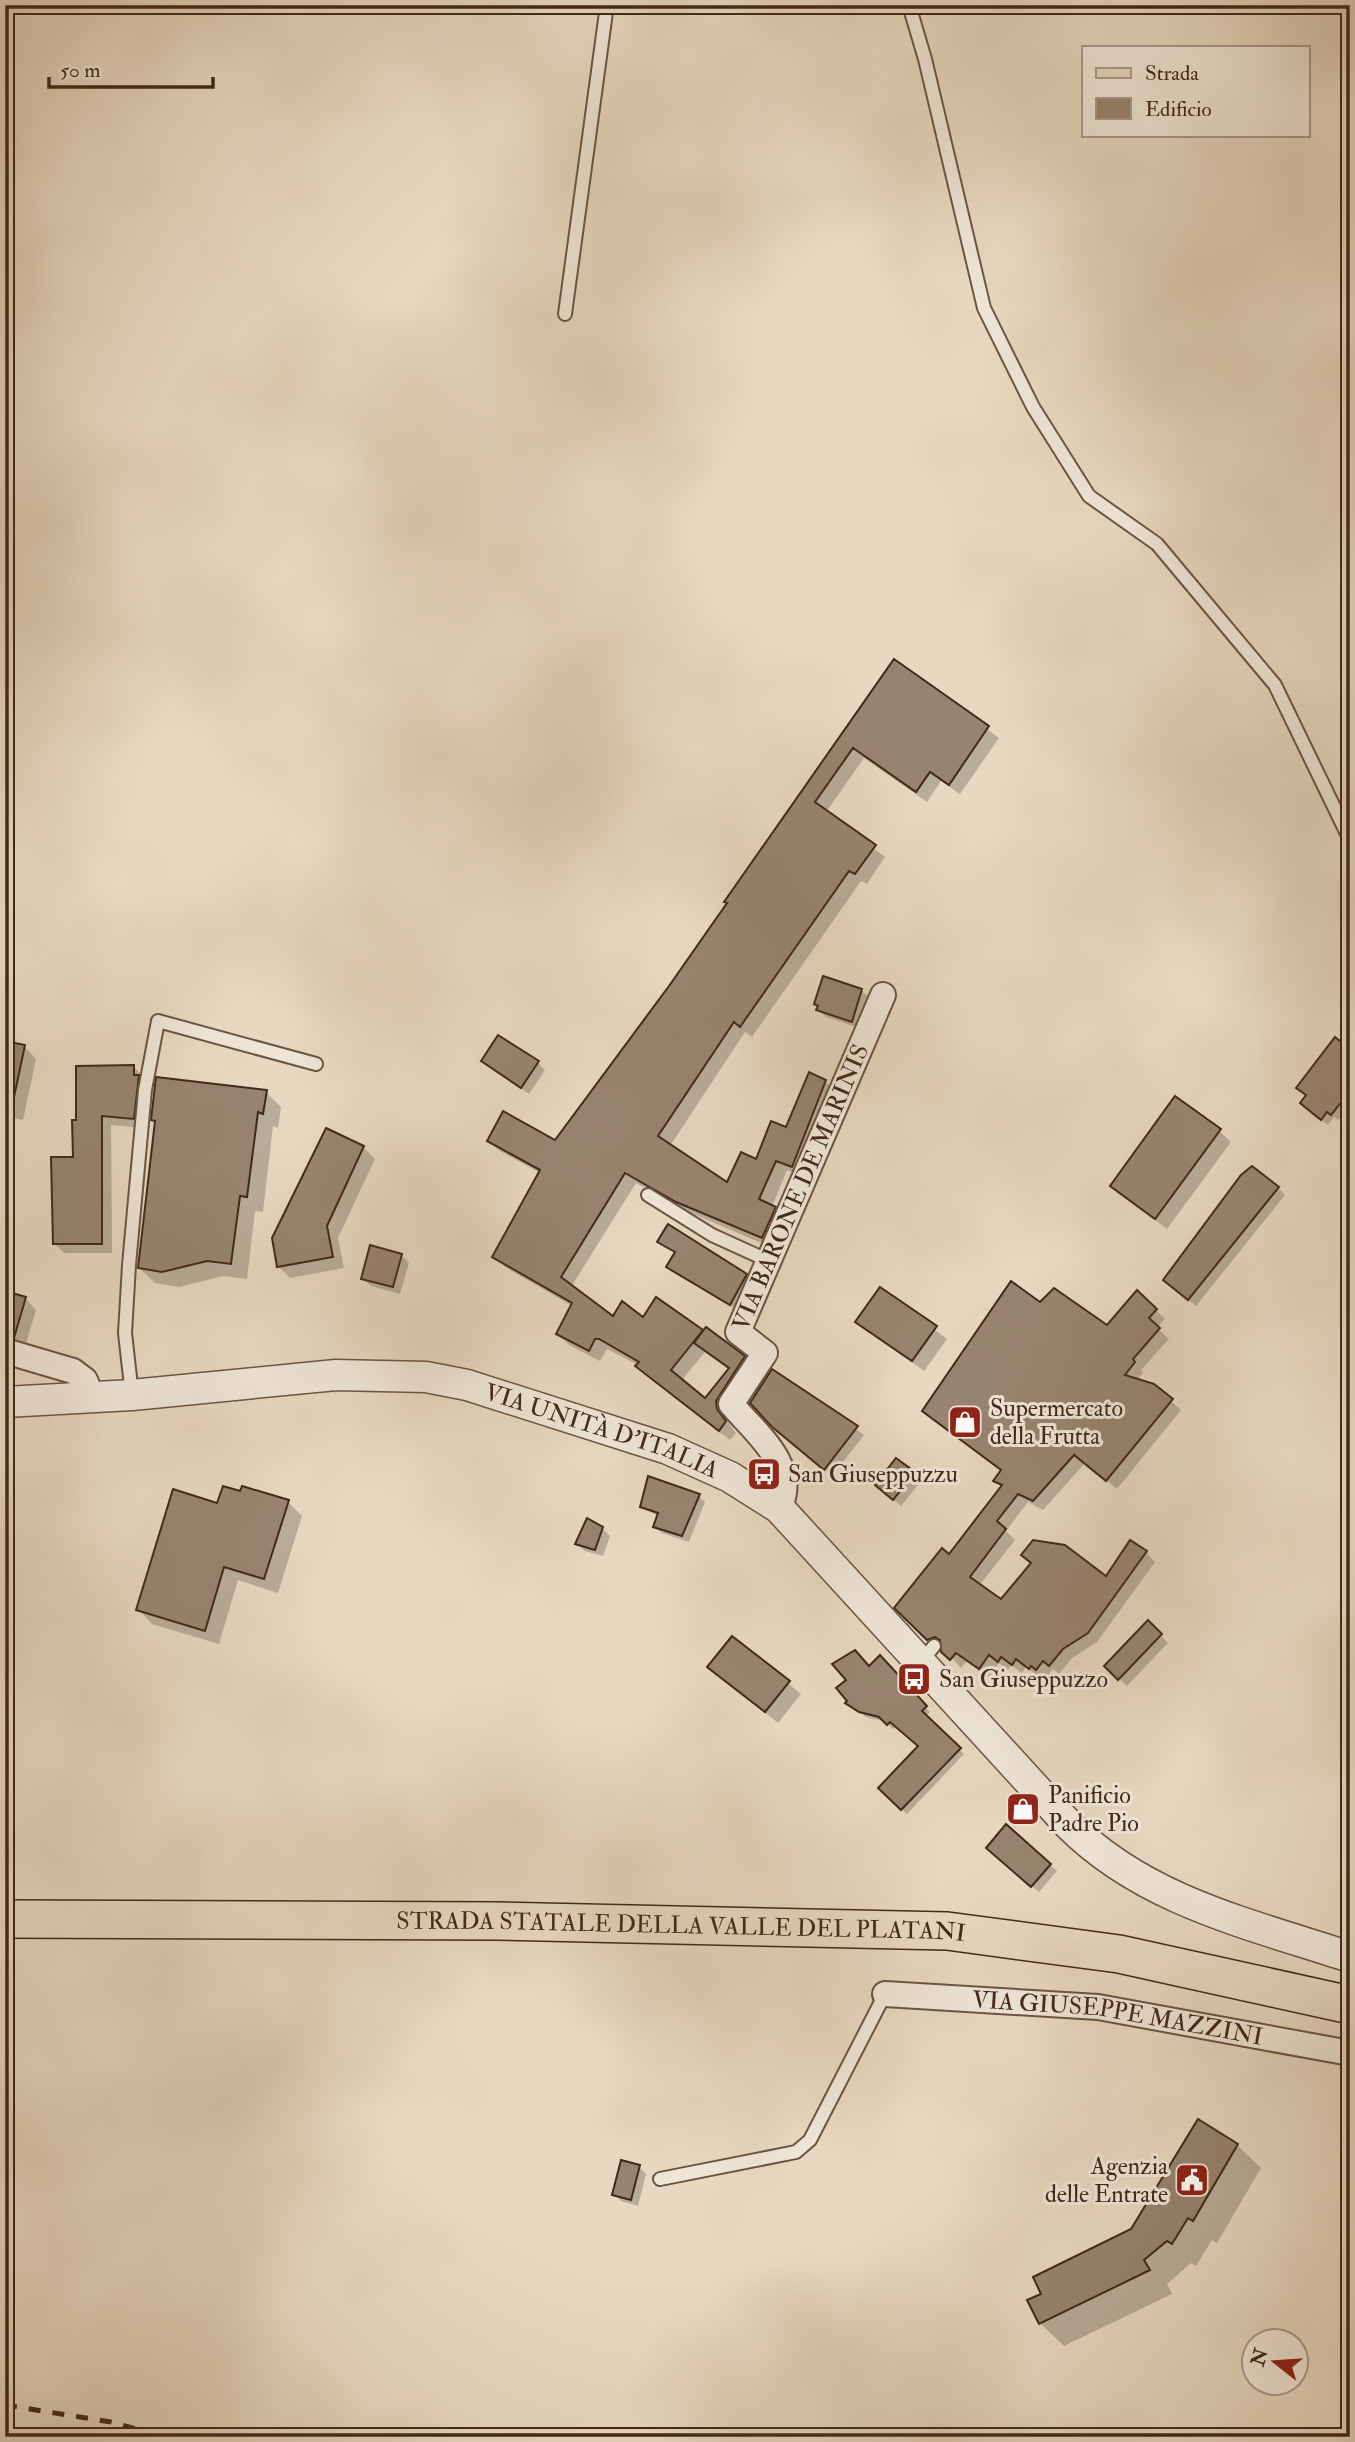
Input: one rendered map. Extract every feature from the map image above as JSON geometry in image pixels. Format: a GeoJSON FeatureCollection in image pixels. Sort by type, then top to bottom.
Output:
{"type":"FeatureCollection","features":[{"type":"Feature","properties":{"kind":"main road","name":"STRADA STATALE DELLA VALLE DEL PLATANI"},"geometry":{"type":"LineString","coordinates":[[5,1919],[498,1921],[947,1931],[1119,1954],[1350,2005]]}},
{"type":"Feature","properties":{"kind":"street","name":"VIA BARONE DE MARINIS"},"geometry":{"type":"LineString","coordinates":[[779,1508],[786,1495],[779,1458],[731,1404],[765,1353],[738,1332],[883,995]]}},
{"type":"Feature","properties":{"kind":"street"},"geometry":{"type":"LineString","coordinates":[[11,1357],[74,1371],[85,1380],[92,1397]]}},
{"type":"Feature","properties":{"kind":"street","name":"VIA UNITÀ D'ITALIA"},"geometry":{"type":"LineString","coordinates":[[5,1402],[132,1395],[336,1375],[426,1377],[467,1385],[668,1449],[730,1478],[779,1508],[928,1655],[1069,1825],[1104,1858],[1150,1887],[1178,1899],[1350,1957]]}},
{"type":"Feature","properties":{"kind":"street","name":"VIA GIUSEPPE MAZZINI"},"geometry":{"type":"LineString","coordinates":[[885,1994],[1098,2007],[1350,2053]]}},
{"type":"Feature","properties":{"kind":"lane"},"geometry":{"type":"LineString","coordinates":[[565,314],[607,5]]}},
{"type":"Feature","properties":{"kind":"lane"},"geometry":{"type":"LineString","coordinates":[[909,5],[925,59],[984,308],[1034,407],[1088,496],[1157,544],[1243,643],[1275,685],[1350,840]]}},
{"type":"Feature","properties":{"kind":"lane"},"geometry":{"type":"LineString","coordinates":[[132,1395],[125,1333],[145,1090],[158,1021],[316,1064]]}},
{"type":"Feature","properties":{"kind":"lane"},"geometry":{"type":"LineString","coordinates":[[648,1195],[712,1235],[769,1261]]}},
{"type":"Feature","properties":{"kind":"lane"},"geometry":{"type":"LineString","coordinates":[[660,2179],[796,2152],[810,2140],[885,1994]]}},
{"type":"Feature","properties":{"kind":"building"},"geometry":{"type":"Polygon","coordinates":[[[894,659],[989,726],[949,785],[930,772],[916,792],[853,748],[815,802],[876,845],[855,874],[849,871],[740,1027],[734,1022],[658,1136],[727,1182],[741,1152],[756,1159],[771,1121],[786,1127],[809,1072],[826,1080],[792,1167],[776,1161],[759,1199],[776,1207],[762,1238],[676,1202],[625,1173],[561,1277],[613,1316],[622,1301],[643,1317],[656,1297],[703,1330],[671,1370],[705,1398],[729,1368],[694,1343],[706,1327],[745,1356],[716,1401],[717,1409],[726,1421],[719,1431],[635,1366],[639,1362],[599,1339],[595,1339],[589,1351],[556,1334],[572,1303],[492,1257],[540,1170],[487,1141],[503,1111],[555,1140],[669,986],[727,903],[724,902],[894,659]]]}},
{"type":"Feature","properties":{"kind":"building"},"geometry":{"type":"Polygon","coordinates":[[[823,976],[862,989],[852,1022],[816,1010],[818,1006],[814,1004],[823,976]]]}},
{"type":"Feature","properties":{"kind":"building"},"geometry":{"type":"Polygon","coordinates":[[[498,1035],[539,1061],[521,1088],[481,1061],[498,1035]]]}},
{"type":"Feature","properties":{"kind":"building"},"geometry":{"type":"Polygon","coordinates":[[[1335,1037],[1350,1049],[1350,1091],[1331,1115],[1327,1112],[1321,1120],[1300,1103],[1306,1095],[1296,1088],[1335,1037]]]}},
{"type":"Feature","properties":{"kind":"building"},"geometry":{"type":"Polygon","coordinates":[[[5,1041],[25,1045],[13,1102],[5,1101],[5,1041]]]}},
{"type":"Feature","properties":{"kind":"building"},"geometry":{"type":"Polygon","coordinates":[[[134,1065],[134,1075],[139,1075],[134,1119],[102,1116],[102,1244],[53,1244],[51,1157],[73,1157],[72,1120],[76,1120],[76,1066],[134,1065]]]}},
{"type":"Feature","properties":{"kind":"building"},"geometry":{"type":"Polygon","coordinates":[[[156,1077],[267,1090],[263,1114],[258,1112],[247,1197],[240,1196],[231,1264],[207,1261],[162,1272],[138,1268],[155,1121],[151,1120],[156,1077]]]}},
{"type":"Feature","properties":{"kind":"building"},"geometry":{"type":"Polygon","coordinates":[[[1175,1096],[1221,1129],[1155,1219],[1110,1186],[1175,1096]]]}},
{"type":"Feature","properties":{"kind":"building"},"geometry":{"type":"Polygon","coordinates":[[[326,1128],[364,1146],[327,1226],[333,1257],[277,1267],[272,1238],[326,1128]]]}},
{"type":"Feature","properties":{"kind":"building"},"geometry":{"type":"Polygon","coordinates":[[[1252,1166],[1279,1187],[1188,1300],[1163,1280],[1241,1175],[1252,1166]]]}},
{"type":"Feature","properties":{"kind":"building"},"geometry":{"type":"Polygon","coordinates":[[[668,1224],[747,1274],[730,1305],[666,1267],[675,1252],[657,1242],[668,1224]]]}},
{"type":"Feature","properties":{"kind":"building"},"geometry":{"type":"Polygon","coordinates":[[[370,1245],[402,1254],[393,1287],[361,1279],[370,1245]]]}},
{"type":"Feature","properties":{"kind":"building"},"geometry":{"type":"Polygon","coordinates":[[[1011,1281],[1040,1302],[1054,1288],[1107,1325],[1137,1290],[1157,1309],[1149,1318],[1160,1328],[1133,1359],[1135,1362],[1125,1375],[1154,1384],[1173,1399],[1106,1481],[1074,1455],[1033,1501],[1018,1494],[997,1521],[1006,1529],[970,1577],[1001,1599],[1031,1563],[1021,1555],[1033,1540],[1065,1545],[1106,1576],[1130,1540],[1147,1551],[1088,1633],[1063,1649],[1049,1666],[1043,1661],[1036,1670],[1031,1666],[1029,1669],[1016,1659],[1012,1665],[1001,1657],[998,1662],[989,1655],[979,1669],[956,1653],[950,1660],[941,1652],[940,1640],[935,1637],[927,1640],[894,1608],[942,1548],[949,1554],[1002,1485],[993,1481],[1001,1470],[922,1411],[1011,1281]]]}},
{"type":"Feature","properties":{"kind":"building"},"geometry":{"type":"Polygon","coordinates":[[[880,1287],[937,1326],[912,1361],[855,1322],[880,1287]]]}},
{"type":"Feature","properties":{"kind":"building"},"geometry":{"type":"Polygon","coordinates":[[[5,1291],[26,1297],[14,1338],[5,1337],[5,1291]]]}},
{"type":"Feature","properties":{"kind":"building"},"geometry":{"type":"Polygon","coordinates":[[[772,1369],[858,1426],[824,1470],[771,1426],[750,1403],[772,1369]]]}},
{"type":"Feature","properties":{"kind":"building"},"geometry":{"type":"Polygon","coordinates":[[[896,1458],[915,1472],[893,1500],[875,1485],[896,1458]]]}},
{"type":"Feature","properties":{"kind":"building"},"geometry":{"type":"Polygon","coordinates":[[[648,1476],[700,1494],[682,1536],[653,1527],[658,1513],[640,1507],[648,1476]]]}},
{"type":"Feature","properties":{"kind":"building"},"geometry":{"type":"Polygon","coordinates":[[[223,1486],[240,1491],[242,1486],[289,1500],[264,1579],[224,1567],[205,1631],[136,1610],[173,1489],[217,1503],[223,1486]]]}},
{"type":"Feature","properties":{"kind":"building"},"geometry":{"type":"Polygon","coordinates":[[[587,1518],[603,1527],[595,1550],[575,1544],[587,1518]]]}},
{"type":"Feature","properties":{"kind":"building"},"geometry":{"type":"Polygon","coordinates":[[[1148,1620],[1162,1634],[1118,1680],[1104,1666],[1148,1620]]]}},
{"type":"Feature","properties":{"kind":"building"},"geometry":{"type":"Polygon","coordinates":[[[732,1636],[790,1681],[765,1712],[707,1667],[732,1636]]]}},
{"type":"Feature","properties":{"kind":"building"},"geometry":{"type":"Polygon","coordinates":[[[855,1650],[869,1666],[880,1655],[927,1706],[922,1711],[961,1748],[901,1810],[878,1788],[918,1746],[890,1722],[887,1725],[879,1717],[859,1712],[845,1703],[847,1701],[836,1688],[846,1680],[832,1664],[855,1650]]]}},
{"type":"Feature","properties":{"kind":"building"},"geometry":{"type":"Polygon","coordinates":[[[1006,1824],[1051,1864],[1031,1887],[986,1848],[1006,1824]]]}},
{"type":"Feature","properties":{"kind":"building"},"geometry":{"type":"Polygon","coordinates":[[[1198,2119],[1238,2144],[1193,2221],[1188,2218],[1172,2244],[1167,2241],[1144,2260],[1150,2270],[1039,2324],[1027,2300],[1041,2294],[1033,2277],[1131,2229],[1198,2119]]]}},
{"type":"Feature","properties":{"kind":"building"},"geometry":{"type":"Polygon","coordinates":[[[621,2160],[640,2165],[631,2200],[612,2195],[621,2160]]]}},
{"type":"Feature","properties":{"kind":"railway"},"geometry":{"type":"LineString","coordinates":[[5,2405],[111,2422],[164,2437]]}},
{"type":"Feature","properties":{"kind":"place","name":"Supermercato della Frutta"},"geometry":{"type":"Point","coordinates":[965,1422]}},
{"type":"Feature","properties":{"kind":"place","name":"San Giuseppuzzu"},"geometry":{"type":"Point","coordinates":[764,1474]}},
{"type":"Feature","properties":{"kind":"place","name":"San Giuseppuzzo"},"geometry":{"type":"Point","coordinates":[914,1679]}},
{"type":"Feature","properties":{"kind":"place","name":"Panificio Padre Pio"},"geometry":{"type":"Point","coordinates":[1023,1809]}},
{"type":"Feature","properties":{"kind":"place","name":"Agenzia delle Entrate"},"geometry":{"type":"Point","coordinates":[1192,2180]}}]}
